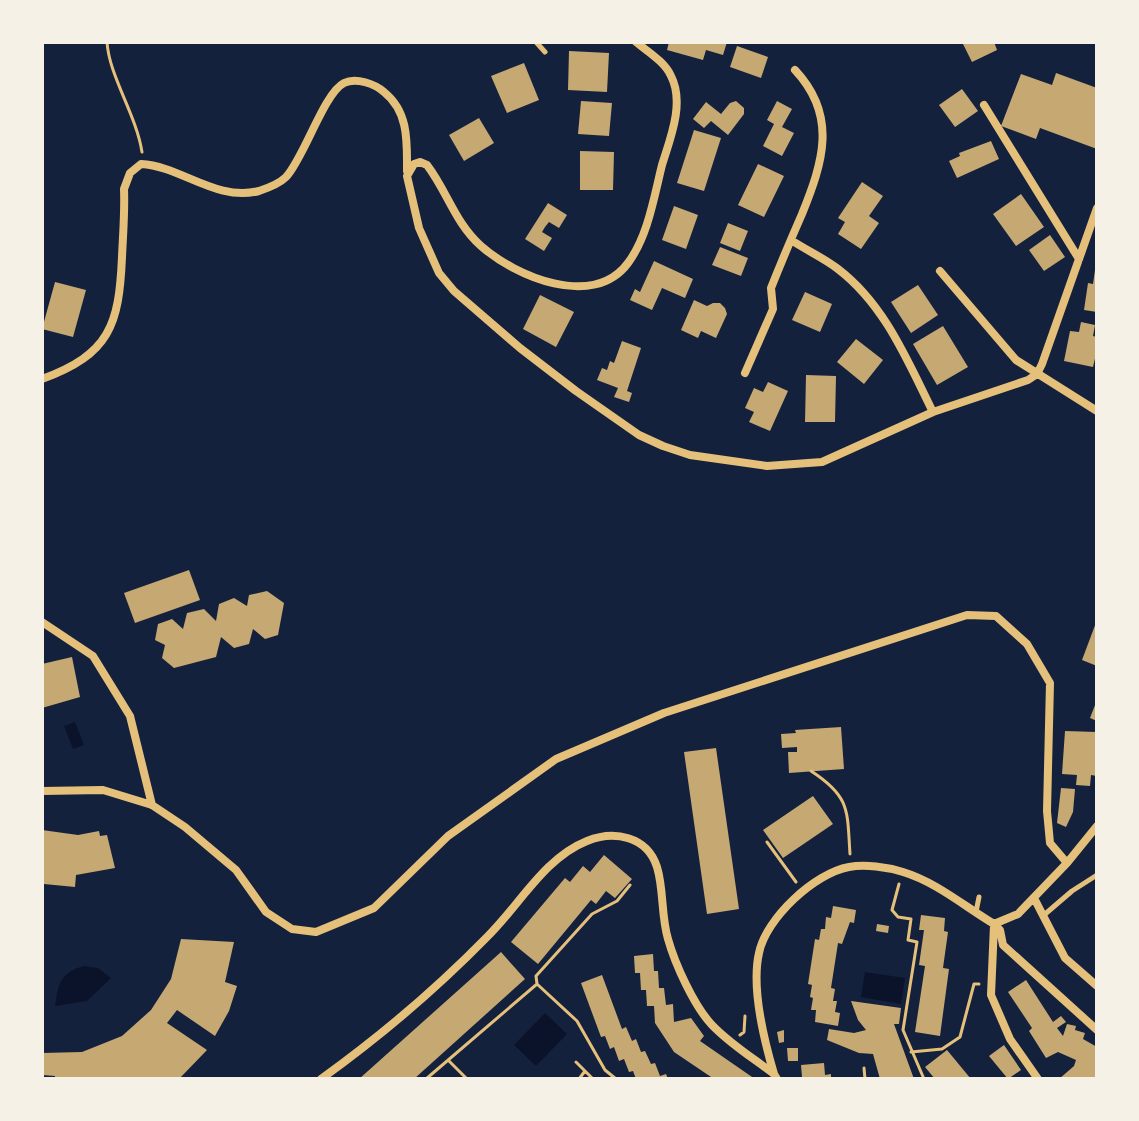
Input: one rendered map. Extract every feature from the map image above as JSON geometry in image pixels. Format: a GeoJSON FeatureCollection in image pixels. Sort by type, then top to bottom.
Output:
{"type":"FeatureCollection","features":[{"type":"Feature","properties":{"kind":"street"},"geometry":{"type":"LineString","coordinates":[[407,176],[414,164],[420,162],[427,165],[461,225],[481,246],[507,265],[533,278],[561,285],[587,285],[612,277],[627,265],[640,243],[676,111],[672,76],[636,42]]}},
{"type":"Feature","properties":{"kind":"street"},"geometry":{"type":"LineString","coordinates":[[745,373],[773,309],[771,288],[818,173],[823,151],[818,103],[809,85],[795,70]]}},
{"type":"Feature","properties":{"kind":"street"},"geometry":{"type":"LineString","coordinates":[[42,379],[66,370],[90,354],[105,338],[116,316],[120,294],[124,189],[130,173],[141,164],[155,164],[205,186],[233,192],[256,192],[273,186],[286,176],[295,163],[333,94],[344,83],[361,81],[379,88],[393,99],[402,114],[407,136],[407,176],[411,199],[428,252],[439,273],[454,291],[520,348],[639,435],[690,455],[722,461],[767,466],[822,462],[933,412],[1028,380],[1037,374],[1097,208]]}},
{"type":"Feature","properties":{"kind":"street"},"geometry":{"type":"LineString","coordinates":[[984,105],[1079,259]]}},
{"type":"Feature","properties":{"kind":"street"},"geometry":{"type":"LineString","coordinates":[[791,240],[839,269],[874,304],[895,335],[933,412]]}},
{"type":"Feature","properties":{"kind":"street"},"geometry":{"type":"LineString","coordinates":[[940,271],[1016,360],[1097,411]]}},
{"type":"Feature","properties":{"kind":"street"},"geometry":{"type":"LineString","coordinates":[[42,791],[103,790],[152,805],[185,827],[236,870],[266,912],[292,929],[316,932],[374,908],[448,836],[556,759],[664,713],[967,615],[996,616],[1027,644],[1050,683],[1047,811],[1050,843],[1067,863]]}},
{"type":"Feature","properties":{"kind":"street"},"geometry":{"type":"LineString","coordinates":[[42,622],[93,656],[130,716],[152,805]]}},
{"type":"Feature","properties":{"kind":"street"},"geometry":{"type":"LineString","coordinates":[[994,924],[1018,914],[1097,826]]}},
{"type":"Feature","properties":{"kind":"street"},"geometry":{"type":"LineString","coordinates":[[321,1079],[391,1024],[480,945],[561,856],[586,841],[611,835],[640,843],[652,856],[659,876],[668,940],[693,996],[711,1023],[776,1076]]}},
{"type":"Feature","properties":{"kind":"street"},"geometry":{"type":"LineString","coordinates":[[776,1076],[762,1033],[759,951],[782,911],[802,892],[834,871],[851,866],[880,867],[928,882],[994,924],[1000,930],[1003,945],[1097,1030]]}},
{"type":"Feature","properties":{"kind":"street"},"geometry":{"type":"LineString","coordinates":[[1034,898],[1065,958],[1097,986]]}},
{"type":"Feature","properties":{"kind":"street"},"geometry":{"type":"LineString","coordinates":[[994,924],[991,995],[1010,1039],[1038,1079]]}},
{"type":"Feature","properties":{"kind":"lane"},"geometry":{"type":"LineString","coordinates":[[536,42],[545,52]]}},
{"type":"Feature","properties":{"kind":"lane"},"geometry":{"type":"LineString","coordinates":[[1044,915],[1097,875]]}},
{"type":"Feature","properties":{"kind":"lane"},"geometry":{"type":"LineString","coordinates":[[976,913],[979,897]]}},
{"type":"Feature","properties":{"kind":"path"},"geometry":{"type":"LineString","coordinates":[[107,42],[112,66],[133,113],[142,150],[141,164]]}},
{"type":"Feature","properties":{"kind":"path"},"geometry":{"type":"LineString","coordinates":[[811,771],[840,795],[846,807],[851,866]]}},
{"type":"Feature","properties":{"kind":"path"},"geometry":{"type":"LineString","coordinates":[[767,842],[802,892]]}},
{"type":"Feature","properties":{"kind":"path"},"geometry":{"type":"LineString","coordinates":[[903,872],[892,910],[898,917],[911,919],[908,940],[917,942],[903,1030],[924,1079]]}},
{"type":"Feature","properties":{"kind":"path"},"geometry":{"type":"LineString","coordinates":[[616,1079],[605,1070],[577,1021],[537,984],[536,976],[592,914],[617,901],[630,885]]}},
{"type":"Feature","properties":{"kind":"path"},"geometry":{"type":"LineString","coordinates":[[426,1079],[537,984]]}},
{"type":"Feature","properties":{"kind":"path"},"geometry":{"type":"LineString","coordinates":[[910,1052],[942,1049],[960,1037],[974,984],[991,985]]}},
{"type":"Feature","properties":{"kind":"path"},"geometry":{"type":"LineString","coordinates":[[449,1061],[467,1079]]}},
{"type":"Feature","properties":{"kind":"path"},"geometry":{"type":"LineString","coordinates":[[576,1062],[593,1079]]}},
{"type":"Feature","properties":{"kind":"path"},"geometry":{"type":"LineString","coordinates":[[864,1068],[865,1079]]}},
{"type":"Feature","properties":{"kind":"path"},"geometry":{"type":"LineString","coordinates":[[579,1079],[585,1071]]}},
{"type":"Feature","properties":{"kind":"water"},"geometry":{"type":"Polygon","coordinates":[[[75,722],[84,745],[73,749],[64,726],[75,722]]]}},
{"type":"Feature","properties":{"kind":"water"},"geometry":{"type":"Polygon","coordinates":[[[85,966],[98,968],[111,978],[87,1001],[55,1006],[62,980],[71,971],[85,966]]]}},
{"type":"Feature","properties":{"kind":"water"},"geometry":{"type":"Polygon","coordinates":[[[865,972],[905,978],[901,1004],[861,997],[865,972]]]}},
{"type":"Feature","properties":{"kind":"water"},"geometry":{"type":"Polygon","coordinates":[[[545,1013],[567,1034],[536,1066],[514,1045],[545,1013]]]}},
{"type":"Feature","properties":{"kind":"building"},"geometry":{"type":"Polygon","coordinates":[[[669,42],[727,42],[723,55],[706,50],[703,60],[667,50],[669,42]]]}},
{"type":"Feature","properties":{"kind":"building"},"geometry":{"type":"Polygon","coordinates":[[[962,42],[994,42],[997,50],[972,62],[962,42]]]}},
{"type":"Feature","properties":{"kind":"building"},"geometry":{"type":"Polygon","coordinates":[[[737,46],[768,57],[761,78],[730,67],[737,46]]]}},
{"type":"Feature","properties":{"kind":"building"},"geometry":{"type":"Polygon","coordinates":[[[569,51],[609,53],[607,92],[568,90],[569,51]]]}},
{"type":"Feature","properties":{"kind":"building"},"geometry":{"type":"Polygon","coordinates":[[[524,63],[539,100],[507,113],[491,76],[524,63]]]}},
{"type":"Feature","properties":{"kind":"building"},"geometry":{"type":"Polygon","coordinates":[[[1056,73],[1097,88],[1097,149],[1040,128],[1036,139],[1001,126],[1021,74],[1052,85],[1056,73]]]}},
{"type":"Feature","properties":{"kind":"building"},"geometry":{"type":"Polygon","coordinates":[[[962,89],[978,111],[955,127],[939,105],[962,89]]]}},
{"type":"Feature","properties":{"kind":"building"},"geometry":{"type":"Polygon","coordinates":[[[581,101],[612,103],[609,136],[578,134],[581,101]]]}},
{"type":"Feature","properties":{"kind":"building"},"geometry":{"type":"Polygon","coordinates":[[[736,101],[744,108],[744,114],[728,135],[711,121],[704,128],[693,119],[706,102],[721,114],[730,103],[736,101]]]}},
{"type":"Feature","properties":{"kind":"building"},"geometry":{"type":"Polygon","coordinates":[[[777,101],[792,109],[782,127],[794,133],[782,156],[763,146],[774,124],[767,120],[777,101]]]}},
{"type":"Feature","properties":{"kind":"building"},"geometry":{"type":"Polygon","coordinates":[[[479,118],[494,143],[464,161],[449,135],[479,118]]]}},
{"type":"Feature","properties":{"kind":"building"},"geometry":{"type":"Polygon","coordinates":[[[694,130],[721,138],[704,191],[677,183],[694,130]]]}},
{"type":"Feature","properties":{"kind":"building"},"geometry":{"type":"Polygon","coordinates":[[[991,141],[999,159],[957,178],[949,161],[960,156],[959,153],[991,141]]]}},
{"type":"Feature","properties":{"kind":"building"},"geometry":{"type":"Polygon","coordinates":[[[580,151],[614,152],[613,190],[580,190],[580,151]]]}},
{"type":"Feature","properties":{"kind":"building"},"geometry":{"type":"Polygon","coordinates":[[[758,164],[784,176],[764,217],[738,205],[758,164]]]}},
{"type":"Feature","properties":{"kind":"building"},"geometry":{"type":"Polygon","coordinates":[[[862,182],[883,196],[869,216],[879,223],[861,249],[838,234],[845,222],[838,218],[862,182]]]}},
{"type":"Feature","properties":{"kind":"building"},"geometry":{"type":"Polygon","coordinates":[[[1021,194],[1044,227],[1016,246],[993,214],[1021,194]]]}},
{"type":"Feature","properties":{"kind":"building"},"geometry":{"type":"Polygon","coordinates":[[[548,203],[567,215],[559,228],[549,222],[545,227],[542,232],[552,238],[544,251],[525,239],[548,203]]]}},
{"type":"Feature","properties":{"kind":"building"},"geometry":{"type":"Polygon","coordinates":[[[674,206],[698,215],[686,249],[662,240],[674,206]]]}},
{"type":"Feature","properties":{"kind":"building"},"geometry":{"type":"Polygon","coordinates":[[[728,223],[748,231],[740,251],[720,243],[728,223]]]}},
{"type":"Feature","properties":{"kind":"building"},"geometry":{"type":"Polygon","coordinates":[[[1050,235],[1065,257],[1044,271],[1029,250],[1050,235]]]}},
{"type":"Feature","properties":{"kind":"building"},"geometry":{"type":"Polygon","coordinates":[[[720,247],[748,258],[741,276],[712,265],[720,247]]]}},
{"type":"Feature","properties":{"kind":"building"},"geometry":{"type":"Polygon","coordinates":[[[654,261],[693,279],[685,298],[662,288],[652,310],[630,300],[635,289],[640,292],[654,261]]]}},
{"type":"Feature","properties":{"kind":"building"},"geometry":{"type":"Polygon","coordinates":[[[1095,270],[1097,312],[1084,310],[1088,283],[1093,284],[1095,270]]]}},
{"type":"Feature","properties":{"kind":"building"},"geometry":{"type":"Polygon","coordinates":[[[55,282],[86,290],[73,337],[42,329],[55,282]]]}},
{"type":"Feature","properties":{"kind":"building"},"geometry":{"type":"Polygon","coordinates":[[[918,285],[938,315],[911,333],[891,302],[918,285]]]}},
{"type":"Feature","properties":{"kind":"building"},"geometry":{"type":"Polygon","coordinates":[[[805,292],[832,304],[820,332],[792,320],[805,292]]]}},
{"type":"Feature","properties":{"kind":"building"},"geometry":{"type":"Polygon","coordinates":[[[540,295],[574,312],[556,347],[523,329],[540,295]]]}},
{"type":"Feature","properties":{"kind":"building"},"geometry":{"type":"Polygon","coordinates":[[[694,300],[707,306],[720,303],[725,308],[727,314],[716,338],[701,331],[698,338],[681,330],[694,300]]]}},
{"type":"Feature","properties":{"kind":"building"},"geometry":{"type":"Polygon","coordinates":[[[1081,322],[1095,325],[1093,336],[1097,337],[1097,350],[1093,367],[1064,361],[1070,331],[1079,332],[1081,322]]]}},
{"type":"Feature","properties":{"kind":"building"},"geometry":{"type":"Polygon","coordinates":[[[943,326],[968,367],[937,385],[913,344],[943,326]]]}},
{"type":"Feature","properties":{"kind":"building"},"geometry":{"type":"Polygon","coordinates":[[[856,339],[883,360],[864,384],[837,362],[856,339]]]}},
{"type":"Feature","properties":{"kind":"building"},"geometry":{"type":"Polygon","coordinates":[[[622,341],[641,348],[627,391],[632,393],[629,402],[614,397],[618,388],[597,380],[602,368],[607,370],[610,361],[614,363],[622,341]]]}},
{"type":"Feature","properties":{"kind":"building"},"geometry":{"type":"Polygon","coordinates":[[[806,375],[836,376],[835,422],[805,422],[806,375]]]}},
{"type":"Feature","properties":{"kind":"building"},"geometry":{"type":"Polygon","coordinates":[[[768,382],[788,391],[770,431],[749,422],[754,412],[745,408],[754,388],[763,392],[768,382]]]}},
{"type":"Feature","properties":{"kind":"building"},"geometry":{"type":"Polygon","coordinates":[[[189,570],[200,600],[135,623],[124,593],[189,570]]]}},
{"type":"Feature","properties":{"kind":"building"},"geometry":{"type":"Polygon","coordinates":[[[267,591],[284,603],[278,635],[265,639],[253,629],[249,644],[234,648],[221,637],[216,657],[174,668],[162,658],[165,645],[155,640],[158,624],[172,619],[183,629],[187,613],[204,609],[216,621],[219,604],[234,598],[247,606],[249,595],[267,591]]]}},
{"type":"Feature","properties":{"kind":"building"},"geometry":{"type":"Polygon","coordinates":[[[1097,620],[1097,666],[1082,660],[1097,620]]]}},
{"type":"Feature","properties":{"kind":"building"},"geometry":{"type":"Polygon","coordinates":[[[72,657],[80,697],[42,708],[42,664],[72,657]]]}},
{"type":"Feature","properties":{"kind":"building"},"geometry":{"type":"Polygon","coordinates":[[[1097,700],[1097,721],[1090,718],[1097,700]]]}},
{"type":"Feature","properties":{"kind":"building"},"geometry":{"type":"Polygon","coordinates":[[[841,727],[844,769],[789,773],[788,752],[797,752],[797,747],[782,748],[781,734],[841,727]]]}},
{"type":"Feature","properties":{"kind":"building"},"geometry":{"type":"Polygon","coordinates":[[[1065,731],[1097,732],[1097,776],[1091,775],[1090,786],[1076,785],[1077,775],[1062,774],[1065,731]]]}},
{"type":"Feature","properties":{"kind":"building"},"geometry":{"type":"Polygon","coordinates":[[[716,748],[739,909],[707,914],[684,752],[716,748]]]}},
{"type":"Feature","properties":{"kind":"building"},"geometry":{"type":"Polygon","coordinates":[[[1061,788],[1075,789],[1073,812],[1066,827],[1057,823],[1061,788]]]}},
{"type":"Feature","properties":{"kind":"building"},"geometry":{"type":"Polygon","coordinates":[[[813,796],[833,824],[783,858],[763,830],[813,796]]]}},
{"type":"Feature","properties":{"kind":"building"},"geometry":{"type":"Polygon","coordinates":[[[42,830],[78,835],[99,831],[100,836],[107,835],[115,868],[76,875],[75,887],[44,884],[42,830]]]}},
{"type":"Feature","properties":{"kind":"building"},"geometry":{"type":"Polygon","coordinates":[[[604,855],[632,879],[615,898],[606,891],[596,904],[591,900],[538,964],[511,942],[565,878],[570,882],[583,866],[590,872],[604,855]]]}},
{"type":"Feature","properties":{"kind":"building"},"geometry":{"type":"Polygon","coordinates":[[[833,906],[856,910],[854,923],[850,922],[842,944],[838,943],[831,988],[835,989],[833,1001],[837,1001],[835,1012],[840,1013],[838,1026],[815,1022],[816,1010],[811,1010],[812,985],[808,984],[815,939],[819,940],[821,929],[825,929],[826,917],[831,918],[833,906]]]}},
{"type":"Feature","properties":{"kind":"building"},"geometry":{"type":"Polygon","coordinates":[[[921,915],[945,918],[944,931],[948,932],[943,968],[949,969],[940,1036],[915,1032],[925,966],[919,965],[924,930],[919,930],[921,915]]]}},
{"type":"Feature","properties":{"kind":"building"},"geometry":{"type":"Polygon","coordinates":[[[877,924],[889,926],[888,933],[876,931],[877,924]]]}},
{"type":"Feature","properties":{"kind":"building"},"geometry":{"type":"Polygon","coordinates":[[[181,939],[234,942],[225,982],[237,986],[229,1011],[215,1036],[177,1010],[167,1023],[207,1050],[179,1079],[55,1079],[55,1076],[42,1075],[42,1053],[82,1052],[122,1036],[151,1010],[171,979],[181,939]]]}},
{"type":"Feature","properties":{"kind":"building"},"geometry":{"type":"Polygon","coordinates":[[[501,952],[525,979],[414,1079],[359,1079],[501,952]]]}},
{"type":"Feature","properties":{"kind":"building"},"geometry":{"type":"Polygon","coordinates":[[[653,954],[659,988],[664,988],[666,1005],[673,1004],[674,1022],[691,1018],[704,1036],[700,1041],[755,1079],[714,1079],[674,1052],[655,1023],[654,1006],[647,1006],[646,990],[641,990],[640,973],[635,973],[634,956],[653,954]]]}},
{"type":"Feature","properties":{"kind":"building"},"geometry":{"type":"Polygon","coordinates":[[[602,975],[622,1029],[626,1027],[632,1041],[636,1039],[641,1052],[645,1051],[651,1064],[655,1063],[660,1076],[666,1074],[668,1079],[636,1079],[633,1071],[629,1072],[624,1059],[619,1061],[614,1047],[610,1049],[605,1036],[601,1037],[581,983],[602,975]]]}},
{"type":"Feature","properties":{"kind":"building"},"geometry":{"type":"Polygon","coordinates":[[[1026,980],[1053,1022],[1061,1016],[1066,1022],[1057,1028],[1063,1036],[1067,1024],[1076,1026],[1075,1030],[1085,1033],[1083,1039],[1097,1047],[1097,1079],[1059,1079],[1074,1066],[1076,1060],[1058,1052],[1046,1058],[1029,1031],[1032,1028],[1008,992],[1026,980]]]}},
{"type":"Feature","properties":{"kind":"building"},"geometry":{"type":"Polygon","coordinates":[[[851,1001],[901,1008],[899,1024],[894,1024],[914,1079],[880,1079],[873,1054],[859,1053],[827,1040],[829,1029],[854,1033],[866,1030],[858,1020],[851,1001]]]}},
{"type":"Feature","properties":{"kind":"building"},"geometry":{"type":"Polygon","coordinates":[[[784,1030],[784,1042],[779,1043],[777,1032],[784,1030]]]}},
{"type":"Feature","properties":{"kind":"building"},"geometry":{"type":"Polygon","coordinates":[[[1004,1045],[1021,1070],[1008,1079],[989,1056],[1004,1045]]]}},
{"type":"Feature","properties":{"kind":"building"},"geometry":{"type":"Polygon","coordinates":[[[787,1048],[798,1048],[798,1061],[788,1061],[787,1048]]]}},
{"type":"Feature","properties":{"kind":"building"},"geometry":{"type":"Polygon","coordinates":[[[947,1050],[971,1079],[935,1079],[925,1067],[947,1050]]]}},
{"type":"Feature","properties":{"kind":"building"},"geometry":{"type":"Polygon","coordinates":[[[824,1063],[825,1075],[831,1074],[831,1079],[802,1077],[801,1065],[824,1063]]]}}]}
